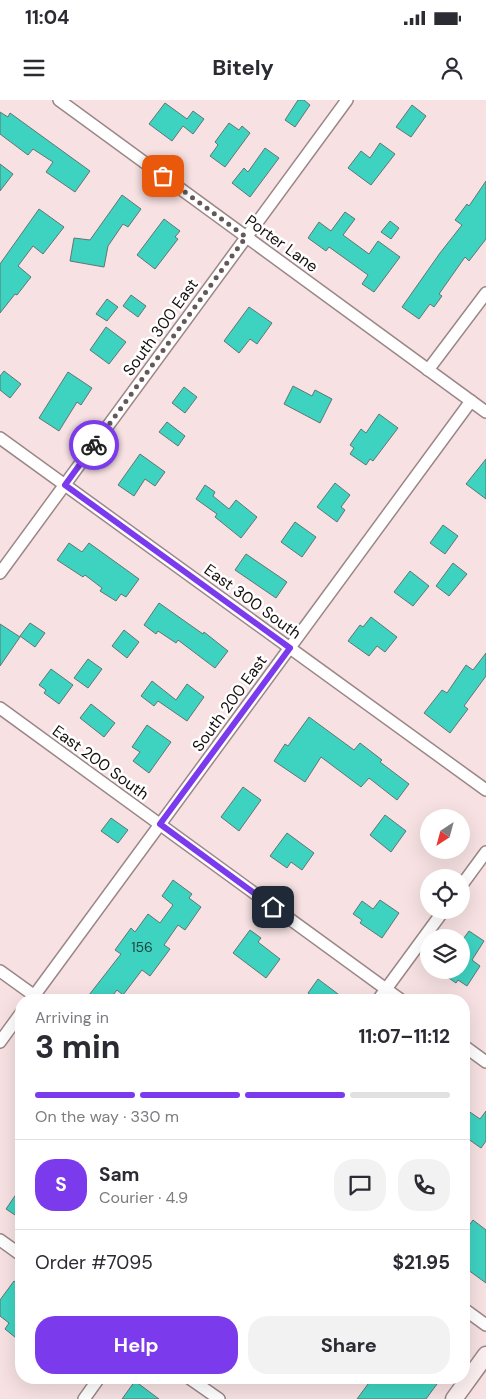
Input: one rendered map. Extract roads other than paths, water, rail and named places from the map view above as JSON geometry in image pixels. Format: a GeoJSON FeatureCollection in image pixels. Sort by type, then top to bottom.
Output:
{"type":"FeatureCollection","features":[{"type":"Feature","properties":{"kind":"main road"},"geometry":{"type":"LineString","coordinates":[[470,1377],[486,1355]]}},
{"type":"Feature","properties":{"kind":"main road"},"geometry":{"type":"LineString","coordinates":[[454,1399],[465,1384]]}},
{"type":"Feature","properties":{"kind":"street","name":"Porter Lane"},"geometry":{"type":"LineString","coordinates":[[59,100],[486,412]]}},
{"type":"Feature","properties":{"kind":"street","name":"South 300 East"},"geometry":{"type":"LineString","coordinates":[[0,573],[347,100]]}},
{"type":"Feature","properties":{"kind":"street"},"geometry":{"type":"LineString","coordinates":[[428,370],[486,293]]}},
{"type":"Feature","properties":{"kind":"street","name":"South 200 East"},"geometry":{"type":"LineString","coordinates":[[39,994],[160,824],[471,401]]}},
{"type":"Feature","properties":{"kind":"street","name":"East 300 South"},"geometry":{"type":"LineString","coordinates":[[0,438],[486,790]]}},
{"type":"Feature","properties":{"kind":"street","name":"East 200 South"},"geometry":{"type":"LineString","coordinates":[[0,708],[393,994]]}},
{"type":"Feature","properties":{"kind":"street"},"geometry":{"type":"LineString","coordinates":[[470,874],[486,852]]}},
{"type":"Feature","properties":{"kind":"street"},"geometry":{"type":"LineString","coordinates":[[382,994],[437,919]]}},
{"type":"Feature","properties":{"kind":"street"},"geometry":{"type":"LineString","coordinates":[[0,971],[29,994]]}},
{"type":"Feature","properties":{"kind":"street"},"geometry":{"type":"LineString","coordinates":[[0,1042],[15,1021]]}},
{"type":"Feature","properties":{"kind":"street"},"geometry":{"type":"LineString","coordinates":[[470,1050],[486,1062]]}},
{"type":"Feature","properties":{"kind":"street"},"geometry":{"type":"LineString","coordinates":[[0,1240],[15,1251]]}},
{"type":"Feature","properties":{"kind":"street"},"geometry":{"type":"LineString","coordinates":[[470,1313],[486,1325]]}},
{"type":"Feature","properties":{"kind":"street"},"geometry":{"type":"LineString","coordinates":[[84,1399],[95,1384]]}},
{"type":"Feature","properties":{"kind":"street"},"geometry":{"type":"LineString","coordinates":[[198,1384],[219,1399]]}}]}
